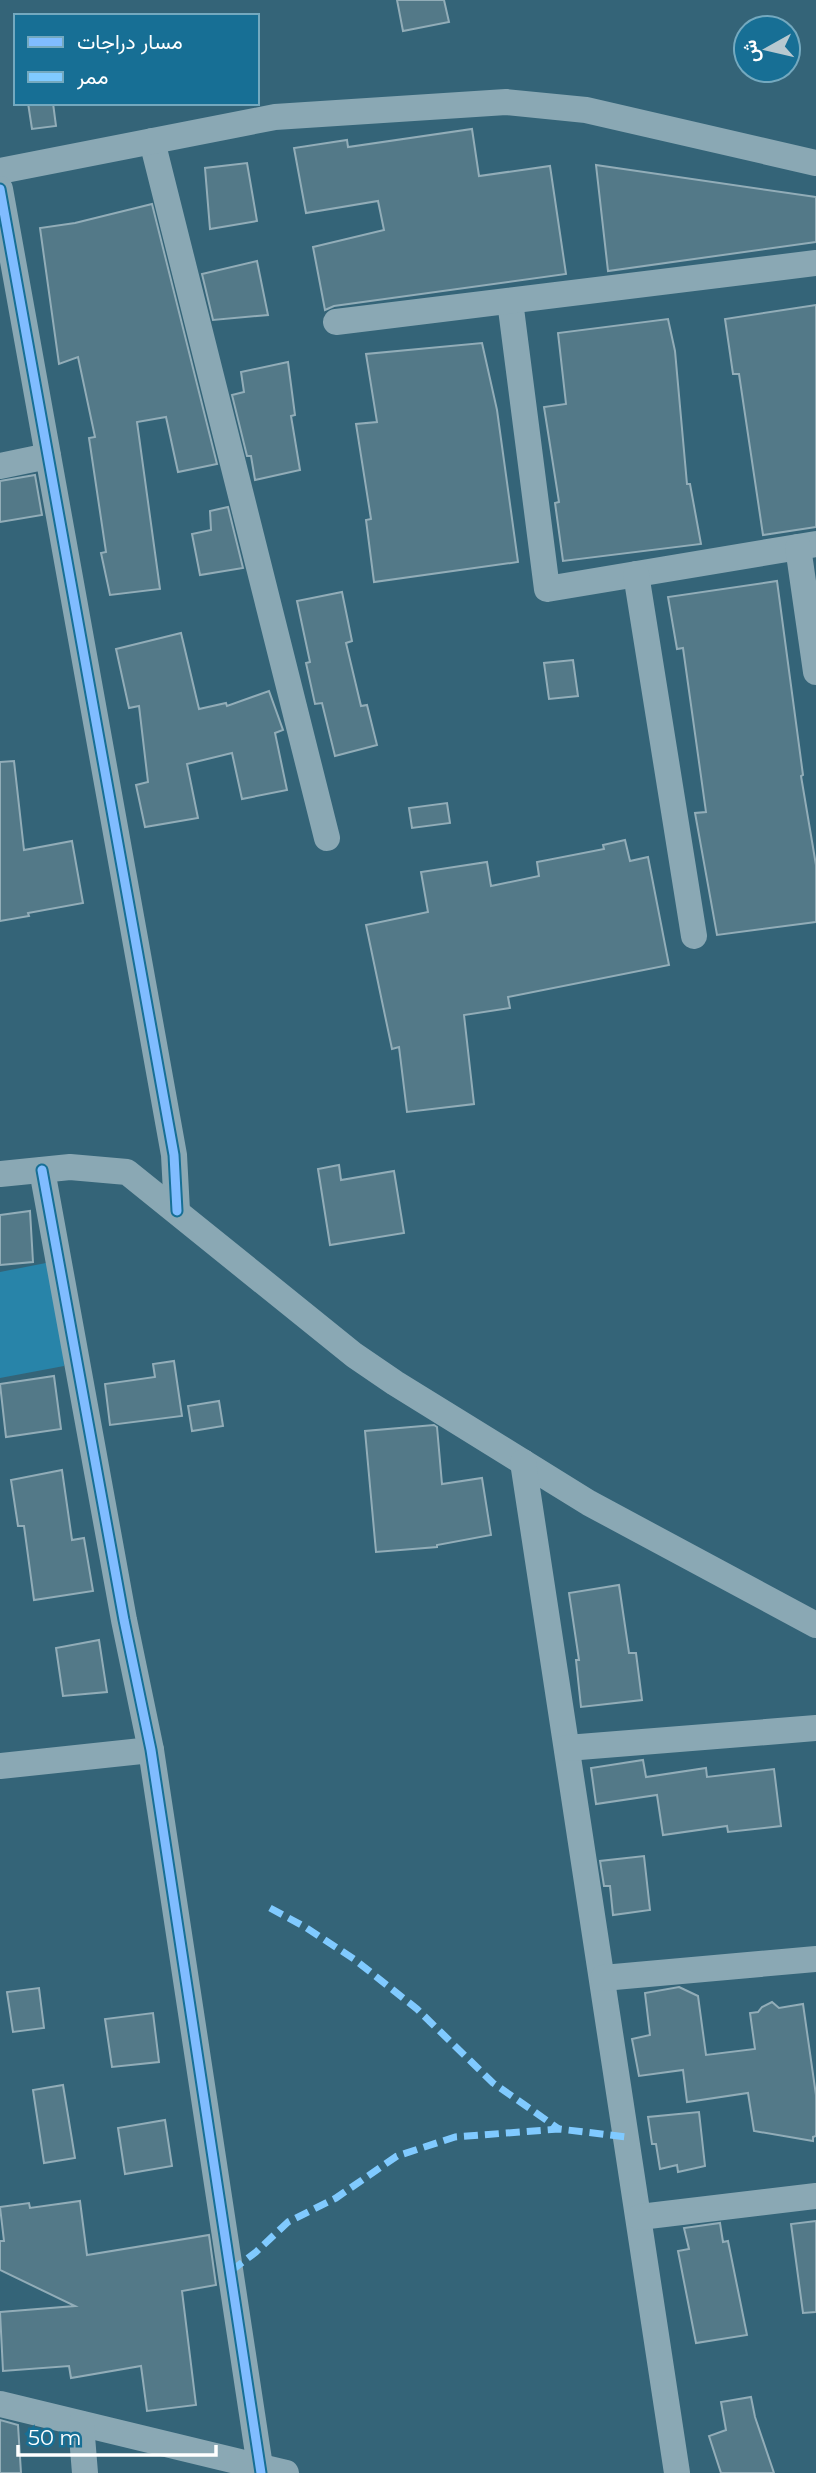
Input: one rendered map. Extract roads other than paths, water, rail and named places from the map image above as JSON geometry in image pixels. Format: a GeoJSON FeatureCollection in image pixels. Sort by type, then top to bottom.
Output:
{"type":"FeatureCollection","features":[{"type":"Feature","properties":{"kind":"street"},"geometry":{"type":"LineString","coordinates":[[0,171],[275,117],[506,102],[586,110],[816,163]]}},
{"type":"Feature","properties":{"kind":"street"},"geometry":{"type":"LineString","coordinates":[[152,141],[327,838]]}},
{"type":"Feature","properties":{"kind":"street"},"geometry":{"type":"LineString","coordinates":[[0,189],[174,1155],[177,1211]]}},
{"type":"Feature","properties":{"kind":"street"},"geometry":{"type":"LineString","coordinates":[[336,322],[816,263]]}},
{"type":"Feature","properties":{"kind":"street"},"geometry":{"type":"LineString","coordinates":[[510,301],[547,589],[807,546],[816,671]]}},
{"type":"Feature","properties":{"kind":"street"},"geometry":{"type":"LineString","coordinates":[[0,466],[48,456]]}},
{"type":"Feature","properties":{"kind":"street"},"geometry":{"type":"LineString","coordinates":[[636,574],[694,936]]}},
{"type":"Feature","properties":{"kind":"street"},"geometry":{"type":"LineString","coordinates":[[0,1174],[71,1167],[127,1172],[354,1355],[589,1503],[816,1625]]}},
{"type":"Feature","properties":{"kind":"street"},"geometry":{"type":"LineString","coordinates":[[0,2404],[269,2471],[151,1750],[124,1620],[43,1170]]}},
{"type":"Feature","properties":{"kind":"street"},"geometry":{"type":"LineString","coordinates":[[523,1462],[677,2473]]}},
{"type":"Feature","properties":{"kind":"street"},"geometry":{"type":"LineString","coordinates":[[567,1748],[816,1728]]}},
{"type":"Feature","properties":{"kind":"street"},"geometry":{"type":"LineString","coordinates":[[0,1766],[151,1750]]}},
{"type":"Feature","properties":{"kind":"street"},"geometry":{"type":"LineString","coordinates":[[603,1978],[816,1959]]}},
{"type":"Feature","properties":{"kind":"street"},"geometry":{"type":"LineString","coordinates":[[640,2217],[816,2196]]}},
{"type":"Feature","properties":{"kind":"street"},"geometry":{"type":"LineString","coordinates":[[81,2424],[85,2473]]}}]}
